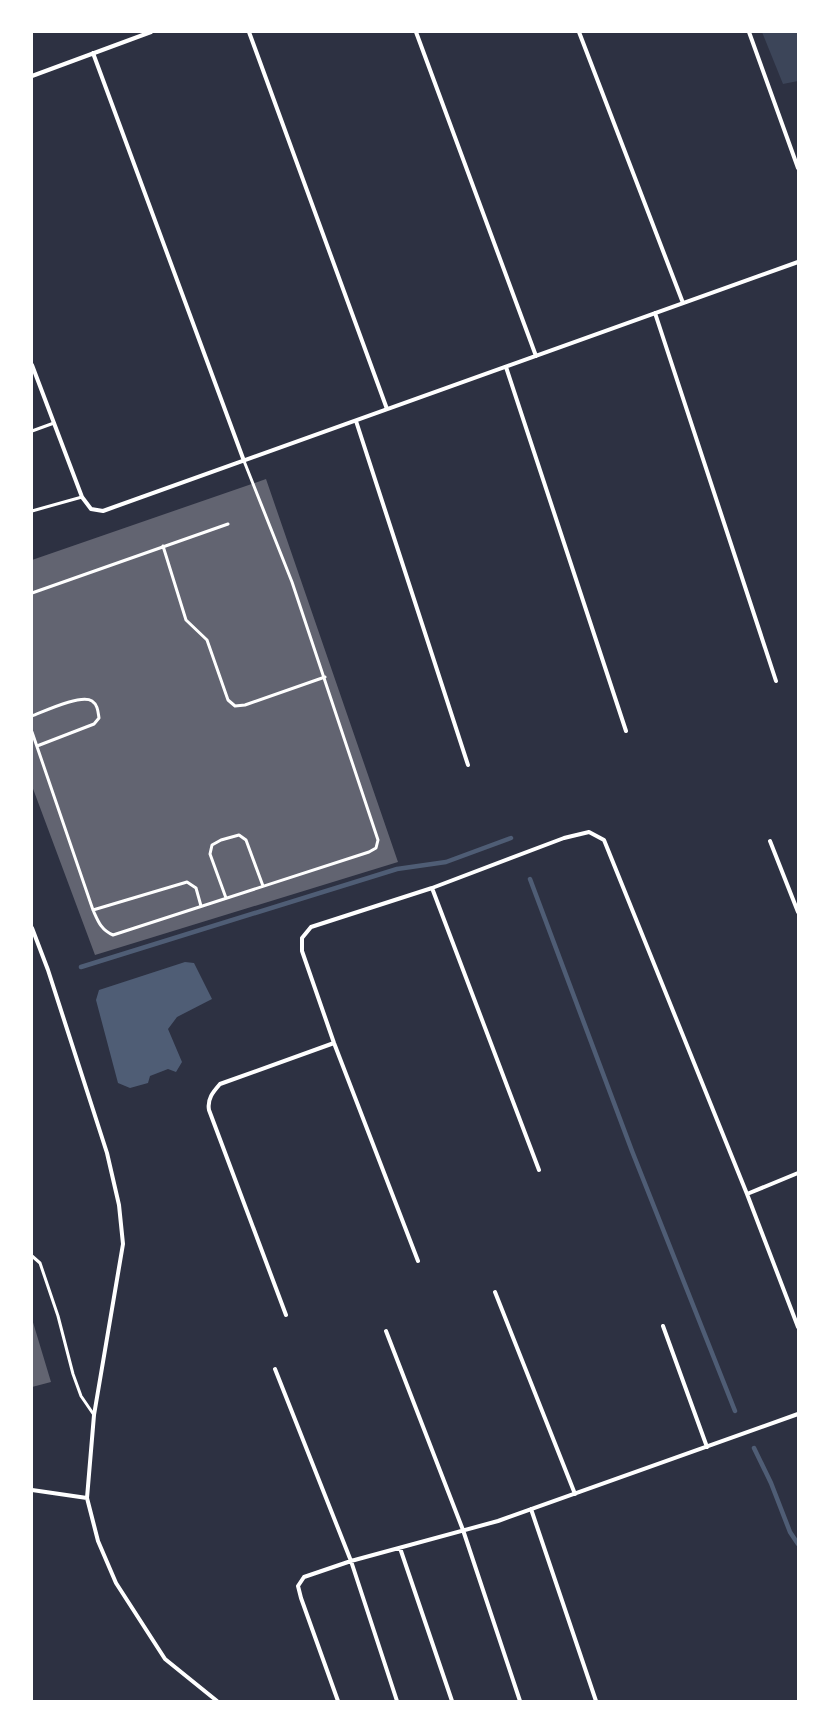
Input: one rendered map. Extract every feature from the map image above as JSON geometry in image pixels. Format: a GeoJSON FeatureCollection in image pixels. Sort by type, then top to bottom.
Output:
{"type":"FeatureCollection","features":[{"type":"Feature","properties":{"kind":"street"},"geometry":{"type":"LineString","coordinates":[[32,76],[148,32]]}},
{"type":"Feature","properties":{"kind":"street"},"geometry":{"type":"LineString","coordinates":[[249,32],[388,409]]}},
{"type":"Feature","properties":{"kind":"street"},"geometry":{"type":"LineString","coordinates":[[416,32],[536,356]]}},
{"type":"Feature","properties":{"kind":"street"},"geometry":{"type":"LineString","coordinates":[[579,32],[682,303]]}},
{"type":"Feature","properties":{"kind":"street"},"geometry":{"type":"LineString","coordinates":[[749,32],[798,168]]}},
{"type":"Feature","properties":{"kind":"street"},"geometry":{"type":"LineString","coordinates":[[93,53],[244,461]]}},
{"type":"Feature","properties":{"kind":"street"},"geometry":{"type":"LineString","coordinates":[[32,365],[82,496],[90,509],[103,511],[798,262]]}},
{"type":"Feature","properties":{"kind":"street"},"geometry":{"type":"LineString","coordinates":[[655,313],[776,681]]}},
{"type":"Feature","properties":{"kind":"street"},"geometry":{"type":"LineString","coordinates":[[506,367],[626,731]]}},
{"type":"Feature","properties":{"kind":"street"},"geometry":{"type":"LineString","coordinates":[[356,420],[468,765]]}},
{"type":"Feature","properties":{"kind":"street"},"geometry":{"type":"LineString","coordinates":[[418,1261],[334,1043],[302,951],[302,938],[311,927],[432,888],[564,838],[589,832],[604,840],[747,1194],[798,1327]]}},
{"type":"Feature","properties":{"kind":"street"},"geometry":{"type":"LineString","coordinates":[[770,841],[798,912]]}},
{"type":"Feature","properties":{"kind":"street"},"geometry":{"type":"LineString","coordinates":[[432,888],[539,1170]]}},
{"type":"Feature","properties":{"kind":"street"},"geometry":{"type":"LineString","coordinates":[[32,928],[48,970],[108,1153],[119,1205],[123,1244],[94,1415],[88,1498],[98,1541],[116,1583],[165,1659],[217,1701]]}},
{"type":"Feature","properties":{"kind":"street"},"geometry":{"type":"LineString","coordinates":[[286,1315],[209,1110],[208,1103],[214,1090],[220,1084],[334,1043]]}},
{"type":"Feature","properties":{"kind":"street"},"geometry":{"type":"LineString","coordinates":[[747,1194],[798,1173]]}},
{"type":"Feature","properties":{"kind":"street"},"geometry":{"type":"LineString","coordinates":[[495,1292],[575,1494]]}},
{"type":"Feature","properties":{"kind":"street"},"geometry":{"type":"LineString","coordinates":[[663,1326],[707,1447]]}},
{"type":"Feature","properties":{"kind":"street"},"geometry":{"type":"LineString","coordinates":[[386,1331],[462,1530],[520,1701]]}},
{"type":"Feature","properties":{"kind":"street"},"geometry":{"type":"LineString","coordinates":[[275,1369],[351,1561],[397,1701]]}},
{"type":"Feature","properties":{"kind":"street"},"geometry":{"type":"LineString","coordinates":[[338,1701],[298,1586],[304,1577],[351,1561],[498,1521],[798,1414]]}},
{"type":"Feature","properties":{"kind":"street"},"geometry":{"type":"LineString","coordinates":[[32,1490],[88,1498]]}},
{"type":"Feature","properties":{"kind":"street"},"geometry":{"type":"LineString","coordinates":[[531,1509],[596,1701]]}},
{"type":"Feature","properties":{"kind":"street"},"geometry":{"type":"LineString","coordinates":[[400,1548],[452,1701]]}},
{"type":"Feature","properties":{"kind":"lane"},"geometry":{"type":"LineString","coordinates":[[32,431],[54,423]]}},
{"type":"Feature","properties":{"kind":"lane"},"geometry":{"type":"LineString","coordinates":[[32,732],[93,910],[100,926],[113,935],[369,852],[376,848],[378,840],[325,677],[292,582],[244,461]]}},
{"type":"Feature","properties":{"kind":"lane"},"geometry":{"type":"LineString","coordinates":[[32,511],[82,496]]}},
{"type":"Feature","properties":{"kind":"lane"},"geometry":{"type":"LineString","coordinates":[[32,593],[228,524]]}},
{"type":"Feature","properties":{"kind":"lane"},"geometry":{"type":"LineString","coordinates":[[163,546],[186,620],[207,640],[228,700],[235,706],[245,705],[325,677]]}},
{"type":"Feature","properties":{"kind":"lane"},"geometry":{"type":"LineString","coordinates":[[32,716],[76,700],[85,699],[93,701],[98,708],[99,718],[94,724],[37,746]]}},
{"type":"Feature","properties":{"kind":"lane"},"geometry":{"type":"LineString","coordinates":[[226,898],[210,854],[212,845],[229,837],[239,835],[246,840],[263,886]]}},
{"type":"Feature","properties":{"kind":"lane"},"geometry":{"type":"LineString","coordinates":[[93,910],[187,882],[196,888],[201,906]]}},
{"type":"Feature","properties":{"kind":"lane"},"geometry":{"type":"LineString","coordinates":[[32,1256],[40,1263],[58,1316],[73,1374],[81,1396],[94,1415]]}},
{"type":"Feature","properties":{"kind":"shaded area"},"geometry":{"type":"Polygon","coordinates":[[[762,32],[798,32],[798,81],[783,84],[762,32]]]}},
{"type":"Feature","properties":{"kind":"shaded area"},"geometry":{"type":"Polygon","coordinates":[[[185,962],[194,963],[212,999],[177,1017],[168,1029],[182,1062],[176,1072],[168,1069],[150,1076],[148,1083],[130,1088],[118,1083],[96,1000],[99,990],[185,962]]]}},
{"type":"Feature","properties":{"kind":"building"},"geometry":{"type":"Polygon","coordinates":[[[266,479],[398,862],[95,955],[32,786],[32,560],[266,479]]]}},
{"type":"Feature","properties":{"kind":"building"},"geometry":{"type":"Polygon","coordinates":[[[32,1319],[51,1382],[32,1387],[32,1319]]]}},
{"type":"Feature","properties":{"kind":"waterway"},"geometry":{"type":"LineString","coordinates":[[81,967],[397,869],[446,862],[511,838]]}},
{"type":"Feature","properties":{"kind":"waterway"},"geometry":{"type":"LineString","coordinates":[[530,879],[632,1151],[735,1411]]}},
{"type":"Feature","properties":{"kind":"waterway"},"geometry":{"type":"LineString","coordinates":[[754,1448],[771,1483],[790,1532],[798,1544]]}}]}
